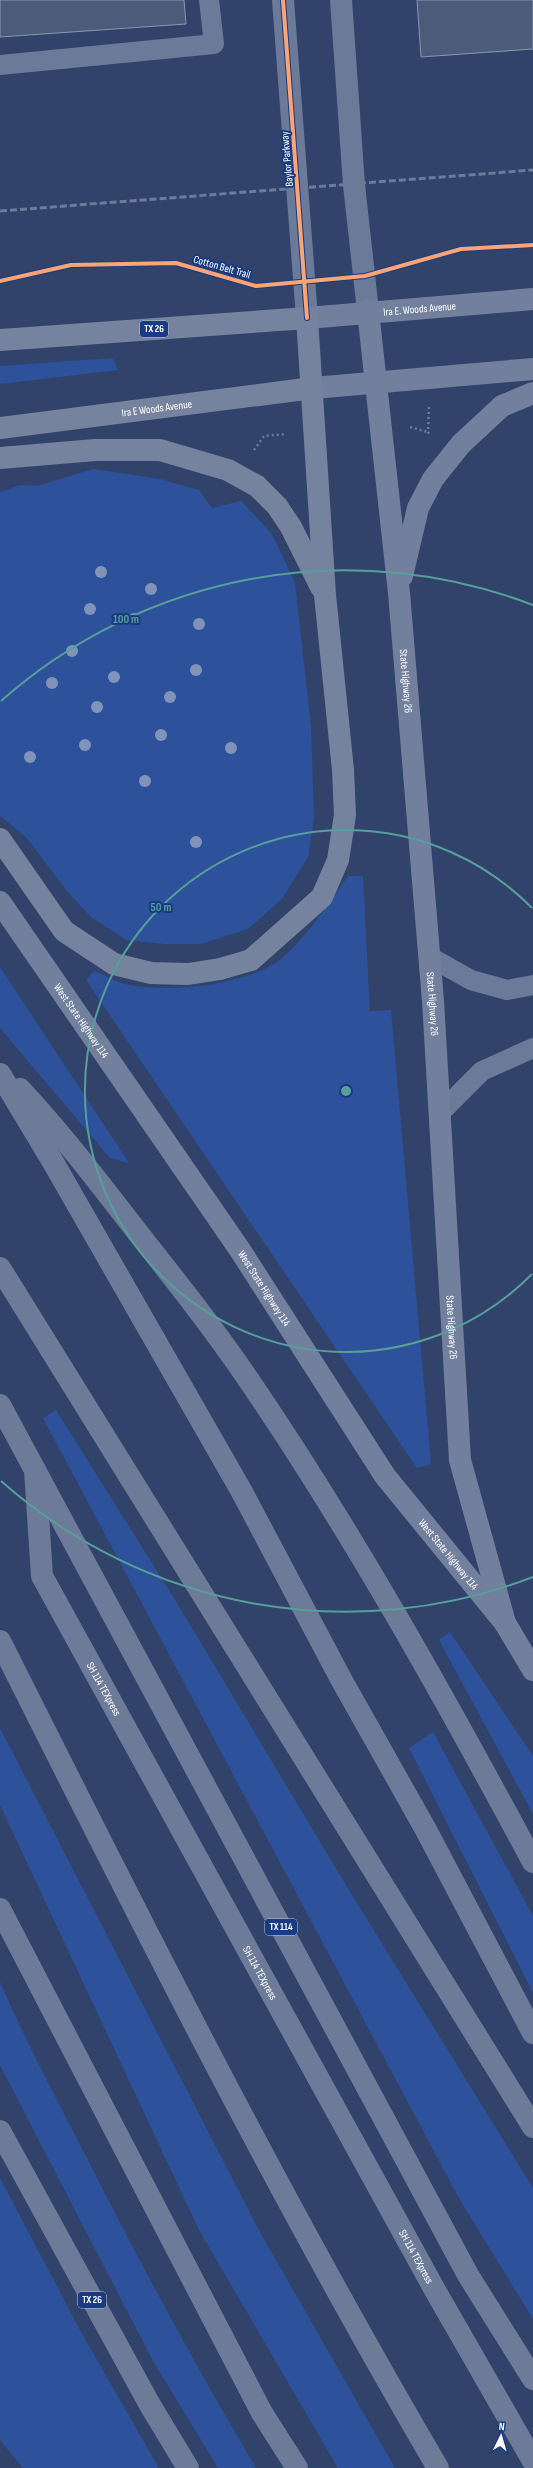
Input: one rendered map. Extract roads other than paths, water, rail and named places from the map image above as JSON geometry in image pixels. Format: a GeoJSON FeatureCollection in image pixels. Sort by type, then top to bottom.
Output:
{"type":"FeatureCollection","features":[{"type":"Feature","properties":{"kind":"highway"},"geometry":{"type":"LineString","coordinates":[[0,1068],[44,1115],[104,1189],[248,1378],[304,1465],[414,1647],[533,1862]]}},
{"type":"Feature","properties":{"kind":"highway"},"geometry":{"type":"LineString","coordinates":[[0,1074],[53,1162],[242,1492],[341,1679],[426,1830],[533,2033]]}},
{"type":"Feature","properties":{"kind":"highway"},"geometry":{"type":"LineString","coordinates":[[0,1268],[533,2127]]}},
{"type":"Feature","properties":{"kind":"highway","name":"TX 114"},"geometry":{"type":"LineString","coordinates":[[0,1405],[468,2275],[533,2379]]}},
{"type":"Feature","properties":{"kind":"highway","name":"SH 114 TEXpress"},"geometry":{"type":"LineString","coordinates":[[35,1470],[42,1576],[436,2292],[533,2461]]}},
{"type":"Feature","properties":{"kind":"highway"},"geometry":{"type":"LineString","coordinates":[[0,1641],[193,2024],[358,2331],[438,2468]]}},
{"type":"Feature","properties":{"kind":"highway"},"geometry":{"type":"LineString","coordinates":[[0,1909],[262,2413],[297,2468]]}},
{"type":"Feature","properties":{"kind":"highway","name":"TX 26"},"geometry":{"type":"LineString","coordinates":[[0,2131],[150,2405],[188,2468]]}},
{"type":"Feature","properties":{"kind":"main road","name":"Ira E. Woods Avenue"},"geometry":{"type":"LineString","coordinates":[[307,318],[368,311],[533,300]]}},
{"type":"Feature","properties":{"kind":"main road","name":"State Highway 26"},"geometry":{"type":"LineString","coordinates":[[368,311],[398,593],[430,957],[460,1460],[505,1623]]}},
{"type":"Feature","properties":{"kind":"main road","name":"TX 26"},"geometry":{"type":"LineString","coordinates":[[0,340],[307,318]]}},
{"type":"Feature","properties":{"kind":"main road"},"geometry":{"type":"LineString","coordinates":[[0,839],[64,931],[114,964],[151,973],[188,974],[220,969],[251,960],[322,897],[338,860],[345,815],[343,770],[325,595],[313,388],[307,318]]}},
{"type":"Feature","properties":{"kind":"main road"},"geometry":{"type":"LineString","coordinates":[[313,388],[376,381],[533,369]]}},
{"type":"Feature","properties":{"kind":"main road","name":"Ira E Woods Avenue"},"geometry":{"type":"LineString","coordinates":[[0,428],[313,388]]}},
{"type":"Feature","properties":{"kind":"main road"},"geometry":{"type":"LineString","coordinates":[[398,593],[418,508],[433,479],[461,444],[502,406],[533,393]]}},
{"type":"Feature","properties":{"kind":"main road"},"geometry":{"type":"LineString","coordinates":[[0,458],[95,450],[160,450],[228,470],[257,486],[277,506],[291,527],[325,595]]}},
{"type":"Feature","properties":{"kind":"main road","name":"West State Highway 114"},"geometry":{"type":"LineString","coordinates":[[0,902],[240,1250],[385,1476],[505,1623],[533,1670]]}},
{"type":"Feature","properties":{"kind":"street","name":"Baylor Parkway"},"geometry":{"type":"LineString","coordinates":[[283,0],[307,318]]}},
{"type":"Feature","properties":{"kind":"street"},"geometry":{"type":"LineString","coordinates":[[341,0],[354,185],[368,311]]}},
{"type":"Feature","properties":{"kind":"lane"},"geometry":{"type":"LineString","coordinates":[[0,64],[214,44],[209,0]]}},
{"type":"Feature","properties":{"kind":"lane"},"geometry":{"type":"LineString","coordinates":[[430,957],[471,980],[507,990],[533,985]]}},
{"type":"Feature","properties":{"kind":"lane"},"geometry":{"type":"LineString","coordinates":[[440,1113],[482,1071],[533,1048]]}},
{"type":"Feature","properties":{"kind":"railway"},"geometry":{"type":"LineString","coordinates":[[0,211],[533,170]]}}]}
